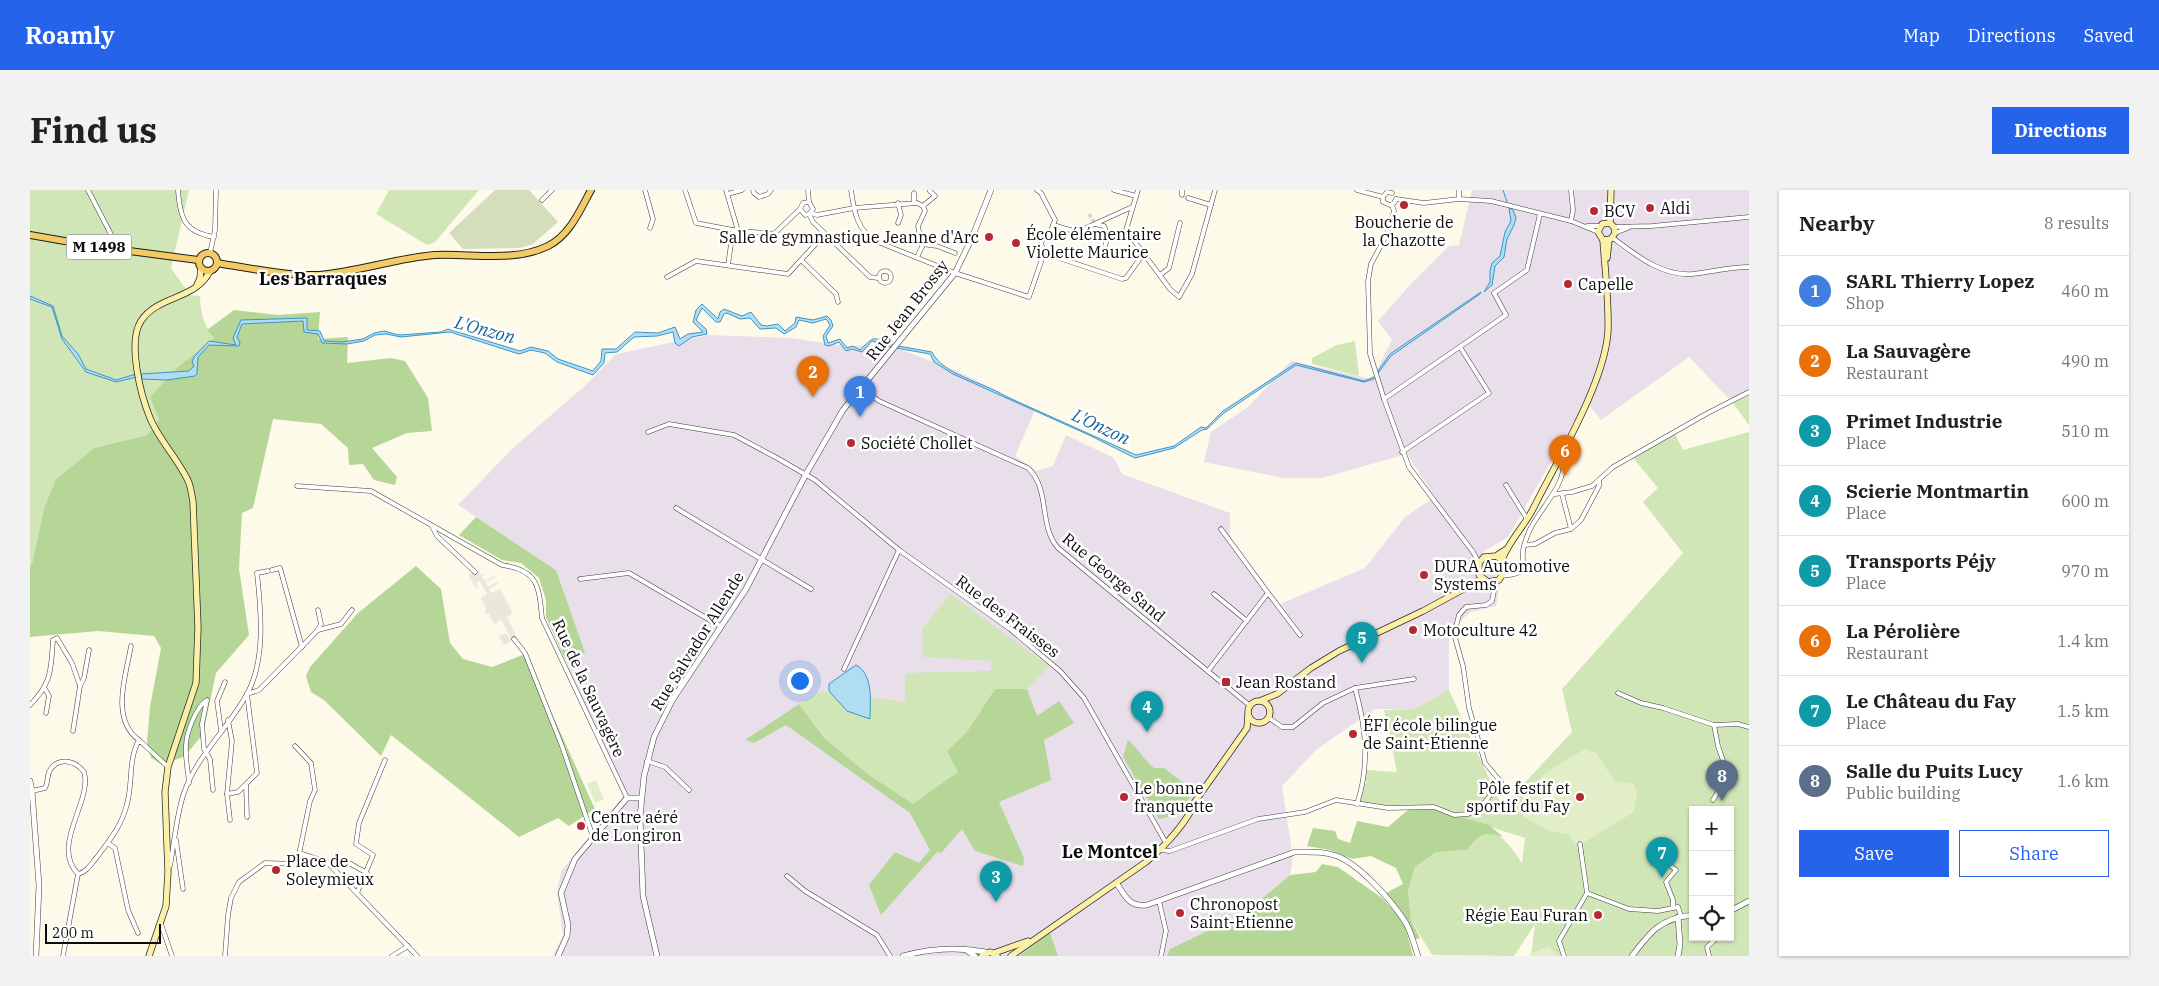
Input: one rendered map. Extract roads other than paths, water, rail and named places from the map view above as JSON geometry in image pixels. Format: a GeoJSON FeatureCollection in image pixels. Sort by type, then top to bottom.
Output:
{"type":"FeatureCollection","features":[{"type":"Feature","properties":{"kind":"main road"},"geometry":{"type":"LineString","coordinates":[[217,263],[318,275],[433,255],[489,256],[528,252],[548,246],[563,235],[573,222],[591,190]]}},
{"type":"Feature","properties":{"kind":"main road"},"geometry":{"type":"LineString","coordinates":[[1247,728],[1249,705],[1255,701],[1277,694],[1311,668],[1339,651],[1423,611],[1469,585],[1485,580],[1496,581],[1504,573],[1502,560],[1507,548],[1528,520],[1583,409],[1605,348],[1608,331],[1606,282],[1607,231],[1611,190]]}},
{"type":"Feature","properties":{"kind":"main road","name":"M 1498"},"geometry":{"type":"LineString","coordinates":[[30,234],[198,260]]}},
{"type":"Feature","properties":{"kind":"main road"},"geometry":{"type":"LineString","coordinates":[[149,956],[166,906],[168,872],[165,816],[168,767],[196,683],[198,627],[193,502],[189,482],[150,418],[138,369],[135,338],[140,323],[147,313],[163,302],[193,290],[204,281],[210,271],[216,267],[216,256],[204,253],[198,260],[201,268],[200,278],[193,290]]}},
{"type":"Feature","properties":{"kind":"main road"},"geometry":{"type":"LineString","coordinates":[[201,268],[210,271]]}},
{"type":"Feature","properties":{"kind":"main road"},"geometry":{"type":"LineString","coordinates":[[1469,585],[1478,572],[1479,563],[1484,557],[1496,556],[1507,548]]}},
{"type":"Feature","properties":{"kind":"main road"},"geometry":{"type":"LineString","coordinates":[[1496,556],[1502,560]]}},
{"type":"Feature","properties":{"kind":"main road"},"geometry":{"type":"LineString","coordinates":[[1478,572],[1485,580]]}},
{"type":"Feature","properties":{"kind":"main road"},"geometry":{"type":"LineString","coordinates":[[1010,956],[1117,884],[1160,850],[1247,728],[1268,718],[1277,694]]}},
{"type":"Feature","properties":{"kind":"main road"},"geometry":{"type":"LineString","coordinates":[[1262,700],[1267,703],[1270,709]]}},
{"type":"Feature","properties":{"kind":"main road"},"geometry":{"type":"LineString","coordinates":[[1248,715],[1256,723]]}},
{"type":"Feature","properties":{"kind":"main road"},"geometry":{"type":"LineString","coordinates":[[984,954],[995,954],[1030,941]]}},
{"type":"Feature","properties":{"kind":"street"},"geometry":{"type":"LineString","coordinates":[[88,190],[118,249]]}},
{"type":"Feature","properties":{"kind":"street"},"geometry":{"type":"LineString","coordinates":[[178,190],[182,218],[190,228],[200,234],[214,236]]}},
{"type":"Feature","properties":{"kind":"street"},"geometry":{"type":"LineString","coordinates":[[210,253],[214,236],[216,190]]}},
{"type":"Feature","properties":{"kind":"street"},"geometry":{"type":"LineString","coordinates":[[542,200],[552,190]]}},
{"type":"Feature","properties":{"kind":"street"},"geometry":{"type":"LineString","coordinates":[[645,190],[653,219],[650,228]]}},
{"type":"Feature","properties":{"kind":"street"},"geometry":{"type":"LineString","coordinates":[[685,190],[696,224],[738,231],[774,234],[800,209],[803,203],[810,202]]}},
{"type":"Feature","properties":{"kind":"street"},"geometry":{"type":"LineString","coordinates":[[738,231],[727,192],[742,190]]}},
{"type":"Feature","properties":{"kind":"street"},"geometry":{"type":"LineString","coordinates":[[753,190],[754,194],[759,197],[768,194],[771,190]]}},
{"type":"Feature","properties":{"kind":"street"},"geometry":{"type":"LineString","coordinates":[[808,190],[813,209],[810,213],[813,222],[870,277],[878,278]]}},
{"type":"Feature","properties":{"kind":"street"},"geometry":{"type":"LineString","coordinates":[[851,190],[859,224],[866,235],[878,242],[955,273],[1029,297],[1043,256],[1040,254],[1043,250],[1041,242],[1050,234],[1054,220],[1041,194],[1037,190]]}},
{"type":"Feature","properties":{"kind":"street","name":"Rue Jean Brossy"},"geometry":{"type":"LineString","coordinates":[[861,387],[955,273],[971,240],[990,190]]}},
{"type":"Feature","properties":{"kind":"street"},"geometry":{"type":"LineString","coordinates":[[1114,190],[1136,196]]}},
{"type":"Feature","properties":{"kind":"street"},"geometry":{"type":"LineString","coordinates":[[1138,190],[1126,230],[1160,276],[1179,297],[1192,274],[1215,190]]}},
{"type":"Feature","properties":{"kind":"street"},"geometry":{"type":"LineString","coordinates":[[1357,190],[1383,197]]}},
{"type":"Feature","properties":{"kind":"street"},"geometry":{"type":"LineString","coordinates":[[1459,190],[1459,199]]}},
{"type":"Feature","properties":{"kind":"street"},"geometry":{"type":"LineString","coordinates":[[1571,190],[1573,210],[1571,221]]}},
{"type":"Feature","properties":{"kind":"street"},"geometry":{"type":"LineString","coordinates":[[923,206],[935,196],[930,191]]}},
{"type":"Feature","properties":{"kind":"street"},"geometry":{"type":"LineString","coordinates":[[1383,197],[1387,192],[1392,191],[1396,199]]}},
{"type":"Feature","properties":{"kind":"street"},"geometry":{"type":"LineString","coordinates":[[914,193],[914,202]]}},
{"type":"Feature","properties":{"kind":"street"},"geometry":{"type":"LineString","coordinates":[[1383,197],[1385,204],[1392,205]]}},
{"type":"Feature","properties":{"kind":"street"},"geometry":{"type":"LineString","coordinates":[[1188,198],[1211,205]]}},
{"type":"Feature","properties":{"kind":"street"},"geometry":{"type":"LineString","coordinates":[[1396,199],[1424,203],[1459,199],[1491,201],[1607,231],[1749,217]]}},
{"type":"Feature","properties":{"kind":"street"},"geometry":{"type":"LineString","coordinates":[[1396,199],[1392,205],[1394,212],[1386,236],[1371,264],[1368,280],[1370,354],[1402,452],[1409,467],[1474,552],[1479,563]]}},
{"type":"Feature","properties":{"kind":"street"},"geometry":{"type":"LineString","coordinates":[[800,209],[802,212],[817,215],[854,208],[914,202],[923,206],[926,211],[917,231],[922,244],[917,257]]}},
{"type":"Feature","properties":{"kind":"street"},"geometry":{"type":"LineString","coordinates":[[898,203],[901,215],[898,223]]}},
{"type":"Feature","properties":{"kind":"street"},"geometry":{"type":"LineString","coordinates":[[1053,225],[1077,232],[1132,207]]}},
{"type":"Feature","properties":{"kind":"street"},"geometry":{"type":"LineString","coordinates":[[1384,399],[1506,315],[1494,292],[1527,270],[1540,214]]}},
{"type":"Feature","properties":{"kind":"street"},"geometry":{"type":"LineString","coordinates":[[1160,276],[1169,268],[1180,223]]}},
{"type":"Feature","properties":{"kind":"street"},"geometry":{"type":"LineString","coordinates":[[1095,224],[1104,226],[1108,236],[1105,246]]}},
{"type":"Feature","properties":{"kind":"street"},"geometry":{"type":"LineString","coordinates":[[728,265],[733,230]]}},
{"type":"Feature","properties":{"kind":"street"},"geometry":{"type":"LineString","coordinates":[[1607,231],[1646,261],[1663,270],[1674,273],[1694,274],[1736,267],[1749,267]]}},
{"type":"Feature","properties":{"kind":"street"},"geometry":{"type":"LineString","coordinates":[[667,277],[696,261],[788,274],[825,234]]}},
{"type":"Feature","properties":{"kind":"street"},"geometry":{"type":"LineString","coordinates":[[922,244],[937,246],[955,253]]}},
{"type":"Feature","properties":{"kind":"street"},"geometry":{"type":"LineString","coordinates":[[1043,250],[1047,251],[1048,254],[1122,279],[1126,278],[1144,255]]}},
{"type":"Feature","properties":{"kind":"street"},"geometry":{"type":"LineString","coordinates":[[1043,256],[1048,254]]}},
{"type":"Feature","properties":{"kind":"street"},"geometry":{"type":"LineString","coordinates":[[801,260],[836,294],[838,302]]}},
{"type":"Feature","properties":{"kind":"street"},"geometry":{"type":"LineString","coordinates":[[1402,452],[1489,393],[1460,347]]}},
{"type":"Feature","properties":{"kind":"street","name":"Rue Salvador Allende"},"geometry":{"type":"LineString","coordinates":[[656,955],[643,896],[640,818],[647,761],[654,737],[668,708],[746,589],[806,474],[843,410],[861,387]]}},
{"type":"Feature","properties":{"kind":"street","name":"Rue George Sand"},"geometry":{"type":"LineString","coordinates":[[861,387],[879,401],[1028,468],[1040,485],[1048,534],[1058,548],[1249,705]]}},
{"type":"Feature","properties":{"kind":"street"},"geometry":{"type":"LineString","coordinates":[[1555,494],[1592,486],[1613,467],[1706,414],[1749,392]]}},
{"type":"Feature","properties":{"kind":"street","name":"Rue des Fraisses"},"geometry":{"type":"LineString","coordinates":[[648,432],[669,424],[734,434],[806,474],[899,550],[1010,629],[1060,671],[1084,698],[1166,843]]}},
{"type":"Feature","properties":{"kind":"street"},"geometry":{"type":"LineString","coordinates":[[1504,573],[1517,574],[1522,570],[1528,533],[1555,494],[1564,459],[1561,453]]}},
{"type":"Feature","properties":{"kind":"street"},"geometry":{"type":"LineString","coordinates":[[1525,545],[1535,544],[1555,533],[1571,529],[1581,520],[1599,486],[1599,481]]}},
{"type":"Feature","properties":{"kind":"street"},"geometry":{"type":"LineString","coordinates":[[1506,485],[1528,520]]}},
{"type":"Feature","properties":{"kind":"street","name":"Rue de la Sauvagère"},"geometry":{"type":"LineString","coordinates":[[297,486],[370,491],[502,565],[519,567],[532,576],[540,593],[542,618],[627,798]]}},
{"type":"Feature","properties":{"kind":"street"},"geometry":{"type":"LineString","coordinates":[[1562,494],[1571,529]]}},
{"type":"Feature","properties":{"kind":"street"},"geometry":{"type":"LineString","coordinates":[[676,508],[763,558],[811,589]]}},
{"type":"Feature","properties":{"kind":"street"},"geometry":{"type":"LineString","coordinates":[[432,526],[437,536],[474,572]]}},
{"type":"Feature","properties":{"kind":"street"},"geometry":{"type":"LineString","coordinates":[[1221,529],[1300,635]]}},
{"type":"Feature","properties":{"kind":"street"},"geometry":{"type":"LineString","coordinates":[[844,669],[899,550]]}},
{"type":"Feature","properties":{"kind":"street"},"geometry":{"type":"LineString","coordinates":[[1474,552],[1484,557]]}},
{"type":"Feature","properties":{"kind":"street"},"geometry":{"type":"LineString","coordinates":[[168,872],[184,791],[206,753],[247,694],[254,675],[260,643],[257,573],[280,568],[302,647]]}},
{"type":"Feature","properties":{"kind":"street"},"geometry":{"type":"LineString","coordinates":[[580,579],[629,573],[720,626]]}},
{"type":"Feature","properties":{"kind":"street"},"geometry":{"type":"LineString","coordinates":[[1485,580],[1494,590]]}},
{"type":"Feature","properties":{"kind":"street"},"geometry":{"type":"LineString","coordinates":[[1160,850],[1170,851],[1258,819],[1305,812],[1336,800],[1388,808],[1434,807],[1454,815],[1468,814],[1480,808],[1500,782],[1485,763],[1469,708],[1463,666],[1454,634],[1459,614],[1466,607],[1486,605],[1492,601],[1496,581]]}},
{"type":"Feature","properties":{"kind":"street"},"geometry":{"type":"LineString","coordinates":[[1208,671],[1268,593]]}},
{"type":"Feature","properties":{"kind":"street"},"geometry":{"type":"LineString","coordinates":[[1214,594],[1247,621]]}},
{"type":"Feature","properties":{"kind":"street"},"geometry":{"type":"LineString","coordinates":[[247,694],[259,690],[318,630],[322,624],[318,610]]}},
{"type":"Feature","properties":{"kind":"street"},"geometry":{"type":"LineString","coordinates":[[318,630],[341,624],[352,610]]}},
{"type":"Feature","properties":{"kind":"street"},"geometry":{"type":"LineString","coordinates":[[30,705],[45,689],[51,673],[53,640],[57,638],[72,663],[80,686]]}},
{"type":"Feature","properties":{"kind":"street"},"geometry":{"type":"LineString","coordinates":[[514,640],[525,653],[559,738],[593,838]]}},
{"type":"Feature","properties":{"kind":"street"},"geometry":{"type":"LineString","coordinates":[[131,646],[122,702],[123,714],[132,732],[168,767]]}},
{"type":"Feature","properties":{"kind":"street"},"geometry":{"type":"LineString","coordinates":[[73,731],[80,686],[84,678],[89,650]]}},
{"type":"Feature","properties":{"kind":"street"},"geometry":{"type":"LineString","coordinates":[[1268,718],[1282,727],[1293,727],[1323,703],[1355,688],[1414,679]]}},
{"type":"Feature","properties":{"kind":"street"},"geometry":{"type":"LineString","coordinates":[[221,731],[217,701],[225,682]]}},
{"type":"Feature","properties":{"kind":"street"},"geometry":{"type":"LineString","coordinates":[[1355,688],[1366,757],[1364,781],[1357,804]]}},
{"type":"Feature","properties":{"kind":"street"},"geometry":{"type":"LineString","coordinates":[[45,689],[49,696],[46,713]]}},
{"type":"Feature","properties":{"kind":"street"},"geometry":{"type":"LineString","coordinates":[[1618,693],[1641,703],[1663,708],[1714,725],[1738,724],[1749,727]]}},
{"type":"Feature","properties":{"kind":"street"},"geometry":{"type":"LineString","coordinates":[[227,794],[238,792],[257,772],[247,694]]}},
{"type":"Feature","properties":{"kind":"street"},"geometry":{"type":"LineString","coordinates":[[189,783],[186,746],[190,731],[202,704],[207,700],[202,724],[204,750],[210,759],[213,790]]}},
{"type":"Feature","properties":{"kind":"street"},"geometry":{"type":"LineString","coordinates":[[228,720],[232,741],[227,794],[230,820]]}},
{"type":"Feature","properties":{"kind":"street"},"geometry":{"type":"LineString","coordinates":[[1713,800],[1728,775],[1718,746],[1714,725]]}},
{"type":"Feature","properties":{"kind":"street"},"geometry":{"type":"LineString","coordinates":[[78,874],[85,871],[109,844],[117,831],[127,804],[133,759],[139,740]]}},
{"type":"Feature","properties":{"kind":"street"},"geometry":{"type":"LineString","coordinates":[[225,956],[231,898],[239,882],[265,863],[296,864],[310,801],[315,790],[311,763],[295,746]]}},
{"type":"Feature","properties":{"kind":"street"},"geometry":{"type":"LineString","coordinates":[[357,893],[373,855],[356,844],[359,823],[385,760]]}},
{"type":"Feature","properties":{"kind":"street"},"geometry":{"type":"LineString","coordinates":[[647,761],[665,767],[689,790]]}},
{"type":"Feature","properties":{"kind":"street"},"geometry":{"type":"LineString","coordinates":[[32,791],[45,788],[48,774],[58,763],[74,762],[84,772],[84,784],[68,845],[73,869],[78,874]]}},
{"type":"Feature","properties":{"kind":"street"},"geometry":{"type":"LineString","coordinates":[[30,781],[39,901],[36,956]]}},
{"type":"Feature","properties":{"kind":"street"},"geometry":{"type":"LineString","coordinates":[[246,784],[247,817]]}},
{"type":"Feature","properties":{"kind":"street"},"geometry":{"type":"LineString","coordinates":[[558,956],[567,936],[568,925],[561,893],[575,859],[627,798],[641,798]]}},
{"type":"Feature","properties":{"kind":"street"},"geometry":{"type":"LineString","coordinates":[[176,835],[183,889]]}},
{"type":"Feature","properties":{"kind":"street"},"geometry":{"type":"LineString","coordinates":[[109,844],[116,848],[128,910],[138,933]]}},
{"type":"Feature","properties":{"kind":"street"},"geometry":{"type":"LineString","coordinates":[[1564,956],[1559,941],[1587,893],[1580,844]]}},
{"type":"Feature","properties":{"kind":"street"},"geometry":{"type":"LineString","coordinates":[[1650,850],[1664,858],[1676,870],[1666,882],[1673,900],[1673,907]]}},
{"type":"Feature","properties":{"kind":"street"},"geometry":{"type":"LineString","coordinates":[[1117,884],[1131,904],[1138,906],[1159,901],[1295,852],[1316,851],[1351,863],[1386,897],[1405,921],[1418,956]]}},
{"type":"Feature","properties":{"kind":"street"},"geometry":{"type":"LineString","coordinates":[[299,853],[327,862],[417,956]]}},
{"type":"Feature","properties":{"kind":"street"},"geometry":{"type":"LineString","coordinates":[[349,863],[367,873]]}},
{"type":"Feature","properties":{"kind":"street"},"geometry":{"type":"LineString","coordinates":[[63,956],[78,874]]}},
{"type":"Feature","properties":{"kind":"street"},"geometry":{"type":"LineString","coordinates":[[787,876],[805,891],[877,935],[890,956]]}},
{"type":"Feature","properties":{"kind":"street"},"geometry":{"type":"LineString","coordinates":[[1587,893],[1629,909],[1658,911],[1678,907],[1680,916],[1678,956]]}},
{"type":"Feature","properties":{"kind":"street"},"geometry":{"type":"LineString","coordinates":[[1159,901],[1166,931],[1161,956]]}},
{"type":"Feature","properties":{"kind":"street"},"geometry":{"type":"LineString","coordinates":[[1734,909],[1749,901]]}},
{"type":"Feature","properties":{"kind":"street"},"geometry":{"type":"LineString","coordinates":[[1632,956],[1656,926],[1680,916],[1689,915]]}},
{"type":"Feature","properties":{"kind":"street"},"geometry":{"type":"LineString","coordinates":[[161,924],[172,956]]}},
{"type":"Feature","properties":{"kind":"street"},"geometry":{"type":"LineString","coordinates":[[1709,956],[1707,947],[1714,941]]}},
{"type":"Feature","properties":{"kind":"street"},"geometry":{"type":"LineString","coordinates":[[392,956],[408,946]]}},
{"type":"Feature","properties":{"kind":"street"},"geometry":{"type":"LineString","coordinates":[[904,956],[936,949],[966,950],[984,954]]}},
{"type":"Feature","properties":{"kind":"street"},"geometry":{"type":"LineString","coordinates":[[966,950],[975,956]]}},
{"type":"Feature","properties":{"kind":"water"},"geometry":{"type":"Polygon","coordinates":[[[1509,208],[1513,210],[1516,218],[1514,225],[1507,239],[1504,257],[1495,266],[1492,285],[1484,292],[1490,282],[1492,263],[1500,256],[1505,232],[1511,221],[1509,208]]]}},
{"type":"Feature","properties":{"kind":"water"},"geometry":{"type":"Polygon","coordinates":[[[1481,292],[1391,356],[1378,373],[1390,354],[1481,292]]]}},
{"type":"Feature","properties":{"kind":"water"},"geometry":{"type":"Polygon","coordinates":[[[30,296],[53,306],[62,336],[78,354],[86,369],[116,380],[136,374],[137,377],[116,382],[86,372],[62,339],[52,307],[30,299],[30,296]]]}},
{"type":"Feature","properties":{"kind":"water"},"geometry":{"type":"Polygon","coordinates":[[[702,304],[718,319],[720,312],[724,309],[742,316],[751,312],[761,325],[778,324],[785,331],[795,323],[796,317],[813,320],[827,316],[833,326],[826,336],[828,343],[840,339],[847,348],[853,346],[860,350],[869,342],[875,339],[893,345],[892,347],[872,341],[862,352],[852,349],[846,351],[839,342],[829,346],[825,345],[823,336],[830,325],[826,319],[813,323],[799,320],[796,327],[784,334],[776,328],[760,329],[750,318],[740,319],[727,313],[724,314],[720,322],[716,322],[702,308],[696,320],[706,329],[707,334],[692,337],[679,346],[675,343],[673,332],[657,336],[634,337],[617,352],[605,353],[604,363],[593,375],[557,362],[545,353],[531,350],[519,354],[450,332],[401,337],[386,334],[375,335],[364,341],[347,344],[322,343],[318,334],[304,332],[303,321],[242,324],[237,337],[240,342],[239,346],[209,345],[198,357],[197,374],[195,376],[167,380],[142,379],[141,374],[189,371],[194,366],[192,362],[194,357],[209,341],[236,345],[233,338],[241,320],[307,318],[307,330],[320,331],[324,341],[342,342],[363,339],[374,333],[384,331],[399,335],[441,332],[448,329],[520,351],[531,347],[548,351],[558,359],[593,371],[601,361],[602,349],[616,349],[635,332],[658,333],[675,327],[680,339],[688,334],[703,332],[693,322],[696,310],[702,304]]]}},
{"type":"Feature","properties":{"kind":"water"},"geometry":{"type":"Polygon","coordinates":[[[898,346],[932,352],[937,360],[954,372],[1136,455],[1174,446],[1201,427],[1206,428],[1223,411],[1296,363],[1364,381],[1374,377],[1374,379],[1364,382],[1296,365],[1224,413],[1207,429],[1202,430],[1174,448],[1135,458],[1089,435],[953,374],[934,362],[930,354],[896,348],[898,346]]]}},
{"type":"Feature","properties":{"kind":"water"},"geometry":{"type":"Polygon","coordinates":[[[856,665],[866,675],[870,689],[870,719],[847,711],[829,691],[829,684],[856,665]]]}},
{"type":"Feature","properties":{"kind":"waterway","name":"L'Onzon"},"geometry":{"type":"LineString","coordinates":[[1503,190],[1507,202]]}},
{"type":"Feature","properties":{"kind":"tunnel"},"geometry":{"type":"LineString","coordinates":[[1089,214],[1095,224]]}},
{"type":"Feature","properties":{"kind":"place","name":"Boucherie de la Chazotte"},"geometry":{"type":"Point","coordinates":[1404,205]}},
{"type":"Feature","properties":{"kind":"place","name":"Aldi"},"geometry":{"type":"Point","coordinates":[1650,208]}},
{"type":"Feature","properties":{"kind":"place","name":"BCV"},"geometry":{"type":"Point","coordinates":[1594,211]}},
{"type":"Feature","properties":{"kind":"place","name":"Salle de gymnastique Jeanne d'Arc"},"geometry":{"type":"Point","coordinates":[989,237]}},
{"type":"Feature","properties":{"kind":"place","name":"École élémentaire Violette Maurice"},"geometry":{"type":"Point","coordinates":[1016,243]}},
{"type":"Feature","properties":{"kind":"place","name":"Capelle"},"geometry":{"type":"Point","coordinates":[1568,284]}},
{"type":"Feature","properties":{"kind":"place","name":"La Sauvagère"},"geometry":{"type":"Point","coordinates":[813,397]}},
{"type":"Feature","properties":{"kind":"place","name":"SARL Thierry Lopez"},"geometry":{"type":"Point","coordinates":[860,417]}},
{"type":"Feature","properties":{"kind":"place","name":"Société Chollet"},"geometry":{"type":"Point","coordinates":[851,443]}},
{"type":"Feature","properties":{"kind":"place","name":"La Pérolière"},"geometry":{"type":"Point","coordinates":[1565,476]}},
{"type":"Feature","properties":{"kind":"place","name":"DURA Automotive Systems"},"geometry":{"type":"Point","coordinates":[1424,575]}},
{"type":"Feature","properties":{"kind":"place","name":"Motoculture 42"},"geometry":{"type":"Point","coordinates":[1413,630]}},
{"type":"Feature","properties":{"kind":"place","name":"Transports Péjy"},"geometry":{"type":"Point","coordinates":[1362,663]}},
{"type":"Feature","properties":{"kind":"place","name":"Jean Rostand"},"geometry":{"type":"Point","coordinates":[1226,682]}},
{"type":"Feature","properties":{"kind":"place","name":"Scierie Montmartin"},"geometry":{"type":"Point","coordinates":[1147,732]}},
{"type":"Feature","properties":{"kind":"place","name":"ÉFI école bilingue de Saint-Étienne"},"geometry":{"type":"Point","coordinates":[1353,734]}},
{"type":"Feature","properties":{"kind":"place","name":"Le bonne franquette"},"geometry":{"type":"Point","coordinates":[1124,797]}},
{"type":"Feature","properties":{"kind":"place","name":"Pôle festif et sportif du Fay"},"geometry":{"type":"Point","coordinates":[1580,797]}},
{"type":"Feature","properties":{"kind":"place","name":"Salle du Puits Lucy"},"geometry":{"type":"Point","coordinates":[1722,801]}},
{"type":"Feature","properties":{"kind":"place","name":"Centre aéré de Longiron"},"geometry":{"type":"Point","coordinates":[581,826]}},
{"type":"Feature","properties":{"kind":"place","name":"Place de Soleymieux"},"geometry":{"type":"Point","coordinates":[276,870]}},
{"type":"Feature","properties":{"kind":"place","name":"Le Château du Fay"},"geometry":{"type":"Point","coordinates":[1662,878]}},
{"type":"Feature","properties":{"kind":"place","name":"Primet Industrie"},"geometry":{"type":"Point","coordinates":[996,902]}},
{"type":"Feature","properties":{"kind":"place","name":"Chronopost Saint-Etienne"},"geometry":{"type":"Point","coordinates":[1180,913]}},
{"type":"Feature","properties":{"kind":"place","name":"Régie Eau Furan"},"geometry":{"type":"Point","coordinates":[1598,915]}},
{"type":"Feature","properties":{"kind":"district","name":"Les Barraques"},"geometry":{"type":"Point","coordinates":[323,279]}},
{"type":"Feature","properties":{"kind":"district","name":"Le Montcel"},"geometry":{"type":"Point","coordinates":[1110,852]}}]}
